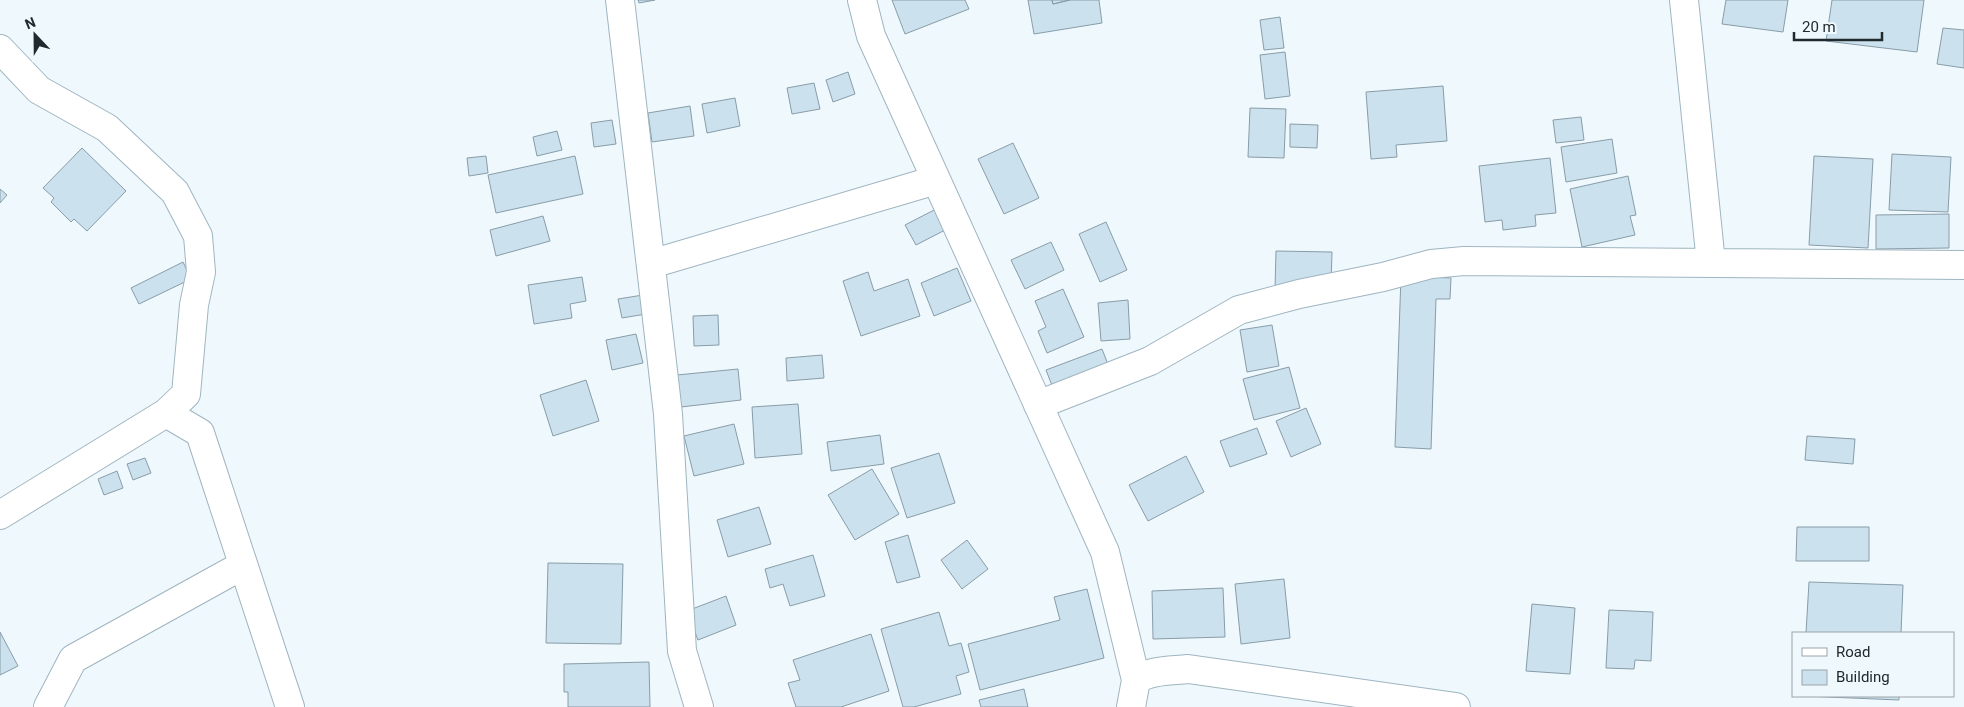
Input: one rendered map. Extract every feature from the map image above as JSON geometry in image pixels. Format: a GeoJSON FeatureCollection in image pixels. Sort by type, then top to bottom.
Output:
{"type":"FeatureCollection","features":[{"type":"Feature","properties":{"kind":"street"},"geometry":{"type":"LineString","coordinates":[[620,0],[668,414],[682,651],[699,707]]}},
{"type":"Feature","properties":{"kind":"street"},"geometry":{"type":"LineString","coordinates":[[862,0],[871,36],[1105,552],[1136,680],[1131,707]]}},
{"type":"Feature","properties":{"kind":"street"},"geometry":{"type":"LineString","coordinates":[[1684,0],[1711,263]]}},
{"type":"Feature","properties":{"kind":"street"},"geometry":{"type":"LineString","coordinates":[[0,49],[39,90],[107,128],[175,192],[198,236],[201,272],[194,305],[186,394],[166,413],[0,515]]}},
{"type":"Feature","properties":{"kind":"street"},"geometry":{"type":"LineString","coordinates":[[651,264],[936,180]]}},
{"type":"Feature","properties":{"kind":"street"},"geometry":{"type":"LineString","coordinates":[[1038,405],[1150,361],[1240,310],[1299,294],[1383,277],[1431,264],[1464,261],[1964,265]]}},
{"type":"Feature","properties":{"kind":"street"},"geometry":{"type":"LineString","coordinates":[[166,413],[200,433],[290,707]]}},
{"type":"Feature","properties":{"kind":"street"},"geometry":{"type":"LineString","coordinates":[[48,707],[73,659],[243,565]]}},
{"type":"Feature","properties":{"kind":"street"},"geometry":{"type":"LineString","coordinates":[[1136,680],[1142,675],[1152,673],[1188,670],[1456,707]]}},
{"type":"Feature","properties":{"kind":"building"},"geometry":{"type":"Polygon","coordinates":[[[638,0],[655,0],[639,3],[638,0]]]}},
{"type":"Feature","properties":{"kind":"building"},"geometry":{"type":"Polygon","coordinates":[[[892,0],[965,0],[969,9],[905,34],[892,0]]]}},
{"type":"Feature","properties":{"kind":"building"},"geometry":{"type":"Polygon","coordinates":[[[1028,0],[1052,0],[1053,4],[1070,0],[1099,0],[1102,23],[1034,34],[1028,0]]]}},
{"type":"Feature","properties":{"kind":"building"},"geometry":{"type":"Polygon","coordinates":[[[1052,0],[1070,0],[1053,4],[1052,0]]]}},
{"type":"Feature","properties":{"kind":"building"},"geometry":{"type":"Polygon","coordinates":[[[1726,0],[1788,0],[1783,32],[1722,24],[1726,0]]]}},
{"type":"Feature","properties":{"kind":"building"},"geometry":{"type":"Polygon","coordinates":[[[1832,0],[1924,0],[1917,52],[1826,41],[1832,0]]]}},
{"type":"Feature","properties":{"kind":"building"},"geometry":{"type":"Polygon","coordinates":[[[1280,17],[1284,48],[1264,50],[1260,20],[1280,17]]]}},
{"type":"Feature","properties":{"kind":"building"},"geometry":{"type":"Polygon","coordinates":[[[1943,28],[1964,30],[1964,68],[1937,64],[1943,28]]]}},
{"type":"Feature","properties":{"kind":"building"},"geometry":{"type":"Polygon","coordinates":[[[1285,52],[1290,96],[1265,99],[1260,55],[1285,52]]]}},
{"type":"Feature","properties":{"kind":"building"},"geometry":{"type":"Polygon","coordinates":[[[848,72],[855,94],[833,102],[826,80],[848,72]]]}},
{"type":"Feature","properties":{"kind":"building"},"geometry":{"type":"Polygon","coordinates":[[[814,83],[820,109],[792,114],[787,88],[814,83]]]}},
{"type":"Feature","properties":{"kind":"building"},"geometry":{"type":"Polygon","coordinates":[[[1443,86],[1447,141],[1396,145],[1397,157],[1371,159],[1366,92],[1443,86]]]}},
{"type":"Feature","properties":{"kind":"building"},"geometry":{"type":"Polygon","coordinates":[[[735,98],[740,126],[707,133],[702,104],[735,98]]]}},
{"type":"Feature","properties":{"kind":"building"},"geometry":{"type":"Polygon","coordinates":[[[690,106],[694,136],[652,142],[648,113],[690,106]]]}},
{"type":"Feature","properties":{"kind":"building"},"geometry":{"type":"Polygon","coordinates":[[[1250,108],[1286,109],[1284,158],[1248,157],[1250,108]]]}},
{"type":"Feature","properties":{"kind":"building"},"geometry":{"type":"Polygon","coordinates":[[[1581,117],[1584,140],[1556,143],[1553,120],[1581,117]]]}},
{"type":"Feature","properties":{"kind":"building"},"geometry":{"type":"Polygon","coordinates":[[[612,120],[616,144],[594,147],[591,123],[612,120]]]}},
{"type":"Feature","properties":{"kind":"building"},"geometry":{"type":"Polygon","coordinates":[[[1290,124],[1318,125],[1317,148],[1290,147],[1290,124]]]}},
{"type":"Feature","properties":{"kind":"building"},"geometry":{"type":"Polygon","coordinates":[[[557,131],[562,150],[537,156],[533,137],[557,131]]]}},
{"type":"Feature","properties":{"kind":"building"},"geometry":{"type":"Polygon","coordinates":[[[1612,139],[1617,173],[1566,182],[1561,147],[1612,139]]]}},
{"type":"Feature","properties":{"kind":"building"},"geometry":{"type":"Polygon","coordinates":[[[1013,143],[1039,198],[1004,214],[978,159],[1013,143]]]}},
{"type":"Feature","properties":{"kind":"building"},"geometry":{"type":"Polygon","coordinates":[[[82,148],[126,191],[87,231],[74,219],[71,222],[51,202],[54,198],[43,188],[82,148]]]}},
{"type":"Feature","properties":{"kind":"building"},"geometry":{"type":"Polygon","coordinates":[[[1892,154],[1951,157],[1948,212],[1889,210],[1892,154]]]}},
{"type":"Feature","properties":{"kind":"building"},"geometry":{"type":"Polygon","coordinates":[[[486,156],[488,173],[469,176],[467,158],[486,156]]]}},
{"type":"Feature","properties":{"kind":"building"},"geometry":{"type":"Polygon","coordinates":[[[575,156],[583,194],[496,213],[488,175],[575,156]]]}},
{"type":"Feature","properties":{"kind":"building"},"geometry":{"type":"Polygon","coordinates":[[[1814,156],[1873,159],[1868,248],[1809,245],[1814,156]]]}},
{"type":"Feature","properties":{"kind":"building"},"geometry":{"type":"Polygon","coordinates":[[[1550,158],[1556,213],[1535,215],[1536,226],[1503,230],[1502,220],[1485,222],[1479,166],[1550,158]]]}},
{"type":"Feature","properties":{"kind":"building"},"geometry":{"type":"Polygon","coordinates":[[[1628,176],[1636,215],[1630,216],[1635,235],[1582,247],[1570,189],[1628,176]]]}},
{"type":"Feature","properties":{"kind":"building"},"geometry":{"type":"Polygon","coordinates":[[[0,189],[7,195],[0,203],[0,189]]]}},
{"type":"Feature","properties":{"kind":"building"},"geometry":{"type":"Polygon","coordinates":[[[938,208],[949,228],[916,245],[905,225],[938,208]]]}},
{"type":"Feature","properties":{"kind":"building"},"geometry":{"type":"Polygon","coordinates":[[[1949,214],[1949,248],[1876,249],[1876,215],[1949,214]]]}},
{"type":"Feature","properties":{"kind":"building"},"geometry":{"type":"Polygon","coordinates":[[[543,216],[550,241],[496,256],[490,230],[543,216]]]}},
{"type":"Feature","properties":{"kind":"building"},"geometry":{"type":"Polygon","coordinates":[[[1106,222],[1127,270],[1100,282],[1079,234],[1106,222]]]}},
{"type":"Feature","properties":{"kind":"building"},"geometry":{"type":"Polygon","coordinates":[[[1051,242],[1064,270],[1025,289],[1011,260],[1051,242]]]}},
{"type":"Feature","properties":{"kind":"building"},"geometry":{"type":"Polygon","coordinates":[[[1276,251],[1332,252],[1331,285],[1275,290],[1276,251]]]}},
{"type":"Feature","properties":{"kind":"building"},"geometry":{"type":"Polygon","coordinates":[[[183,262],[191,279],[139,304],[131,288],[183,262]]]}},
{"type":"Feature","properties":{"kind":"building"},"geometry":{"type":"Polygon","coordinates":[[[957,268],[971,301],[934,316],[921,283],[957,268]]]}},
{"type":"Feature","properties":{"kind":"building"},"geometry":{"type":"Polygon","coordinates":[[[868,272],[874,291],[908,279],[920,316],[861,336],[843,281],[868,272]]]}},
{"type":"Feature","properties":{"kind":"building"},"geometry":{"type":"Polygon","coordinates":[[[1401,276],[1451,278],[1450,299],[1436,299],[1431,449],[1395,447],[1401,276]]]}},
{"type":"Feature","properties":{"kind":"building"},"geometry":{"type":"Polygon","coordinates":[[[582,277],[586,301],[570,304],[572,318],[534,324],[528,285],[582,277]]]}},
{"type":"Feature","properties":{"kind":"building"},"geometry":{"type":"Polygon","coordinates":[[[1063,289],[1084,337],[1047,353],[1038,331],[1046,327],[1035,301],[1063,289]]]}},
{"type":"Feature","properties":{"kind":"building"},"geometry":{"type":"Polygon","coordinates":[[[643,295],[646,314],[622,318],[618,299],[643,295]]]}},
{"type":"Feature","properties":{"kind":"building"},"geometry":{"type":"Polygon","coordinates":[[[1128,300],[1130,339],[1101,341],[1098,303],[1128,300]]]}},
{"type":"Feature","properties":{"kind":"building"},"geometry":{"type":"Polygon","coordinates":[[[718,315],[719,345],[694,346],[693,316],[718,315]]]}},
{"type":"Feature","properties":{"kind":"building"},"geometry":{"type":"Polygon","coordinates":[[[1272,325],[1279,366],[1247,372],[1240,330],[1272,325]]]}},
{"type":"Feature","properties":{"kind":"building"},"geometry":{"type":"Polygon","coordinates":[[[636,334],[643,363],[612,370],[606,340],[636,334]]]}},
{"type":"Feature","properties":{"kind":"building"},"geometry":{"type":"Polygon","coordinates":[[[1102,349],[1109,367],[1053,388],[1046,370],[1102,349]]]}},
{"type":"Feature","properties":{"kind":"building"},"geometry":{"type":"Polygon","coordinates":[[[822,355],[824,378],[787,381],[786,358],[822,355]]]}},
{"type":"Feature","properties":{"kind":"building"},"geometry":{"type":"Polygon","coordinates":[[[1289,367],[1300,408],[1254,420],[1243,379],[1289,367]]]}},
{"type":"Feature","properties":{"kind":"building"},"geometry":{"type":"Polygon","coordinates":[[[738,369],[741,400],[681,407],[677,375],[738,369]]]}},
{"type":"Feature","properties":{"kind":"building"},"geometry":{"type":"Polygon","coordinates":[[[586,380],[599,421],[553,436],[540,395],[586,380]]]}},
{"type":"Feature","properties":{"kind":"building"},"geometry":{"type":"Polygon","coordinates":[[[798,404],[802,454],[755,458],[752,407],[798,404]]]}},
{"type":"Feature","properties":{"kind":"building"},"geometry":{"type":"Polygon","coordinates":[[[1306,408],[1321,444],[1291,457],[1276,421],[1306,408]]]}},
{"type":"Feature","properties":{"kind":"building"},"geometry":{"type":"Polygon","coordinates":[[[734,424],[744,464],[694,476],[684,436],[734,424]]]}},
{"type":"Feature","properties":{"kind":"building"},"geometry":{"type":"Polygon","coordinates":[[[1257,428],[1267,454],[1230,467],[1220,441],[1257,428]]]}},
{"type":"Feature","properties":{"kind":"building"},"geometry":{"type":"Polygon","coordinates":[[[880,435],[884,464],[831,471],[827,442],[880,435]]]}},
{"type":"Feature","properties":{"kind":"building"},"geometry":{"type":"Polygon","coordinates":[[[1807,436],[1855,439],[1853,464],[1805,460],[1807,436]]]}},
{"type":"Feature","properties":{"kind":"building"},"geometry":{"type":"Polygon","coordinates":[[[939,453],[955,503],[907,518],[891,468],[939,453]]]}},
{"type":"Feature","properties":{"kind":"building"},"geometry":{"type":"Polygon","coordinates":[[[1186,456],[1204,492],[1148,521],[1129,485],[1186,456]]]}},
{"type":"Feature","properties":{"kind":"building"},"geometry":{"type":"Polygon","coordinates":[[[145,458],[151,473],[133,480],[127,464],[145,458]]]}},
{"type":"Feature","properties":{"kind":"building"},"geometry":{"type":"Polygon","coordinates":[[[872,469],[899,514],[855,540],[828,495],[872,469]]]}},
{"type":"Feature","properties":{"kind":"building"},"geometry":{"type":"Polygon","coordinates":[[[117,471],[123,488],[104,495],[98,479],[117,471]]]}},
{"type":"Feature","properties":{"kind":"building"},"geometry":{"type":"Polygon","coordinates":[[[759,507],[771,544],[728,557],[717,520],[759,507]]]}},
{"type":"Feature","properties":{"kind":"building"},"geometry":{"type":"Polygon","coordinates":[[[1797,527],[1869,527],[1869,561],[1796,561],[1797,527]]]}},
{"type":"Feature","properties":{"kind":"building"},"geometry":{"type":"Polygon","coordinates":[[[908,535],[920,577],[897,583],[885,542],[908,535]]]}},
{"type":"Feature","properties":{"kind":"building"},"geometry":{"type":"Polygon","coordinates":[[[967,540],[988,569],[962,589],[941,560],[967,540]]]}},
{"type":"Feature","properties":{"kind":"building"},"geometry":{"type":"Polygon","coordinates":[[[813,555],[825,596],[790,606],[783,584],[770,588],[765,569],[813,555]]]}},
{"type":"Feature","properties":{"kind":"building"},"geometry":{"type":"Polygon","coordinates":[[[548,563],[623,564],[621,644],[546,643],[548,563]]]}},
{"type":"Feature","properties":{"kind":"building"},"geometry":{"type":"Polygon","coordinates":[[[1284,579],[1290,638],[1241,644],[1235,584],[1284,579]]]}},
{"type":"Feature","properties":{"kind":"building"},"geometry":{"type":"Polygon","coordinates":[[[1809,582],[1903,585],[1901,632],[1806,632],[1809,582]]]}},
{"type":"Feature","properties":{"kind":"building"},"geometry":{"type":"Polygon","coordinates":[[[1223,588],[1225,637],[1153,639],[1152,591],[1223,588]]]}},
{"type":"Feature","properties":{"kind":"building"},"geometry":{"type":"Polygon","coordinates":[[[1087,589],[1104,658],[980,690],[968,644],[1060,620],[1054,597],[1087,589]]]}},
{"type":"Feature","properties":{"kind":"building"},"geometry":{"type":"Polygon","coordinates":[[[726,596],[736,625],[698,640],[687,611],[726,596]]]}},
{"type":"Feature","properties":{"kind":"building"},"geometry":{"type":"Polygon","coordinates":[[[1532,604],[1575,608],[1570,674],[1526,671],[1532,604]]]}},
{"type":"Feature","properties":{"kind":"building"},"geometry":{"type":"Polygon","coordinates":[[[1609,610],[1653,612],[1651,661],[1635,660],[1634,669],[1606,668],[1609,610]]]}},
{"type":"Feature","properties":{"kind":"building"},"geometry":{"type":"Polygon","coordinates":[[[939,612],[949,646],[961,643],[969,672],[956,676],[961,694],[914,707],[903,707],[881,629],[939,612]]]}},
{"type":"Feature","properties":{"kind":"building"},"geometry":{"type":"Polygon","coordinates":[[[0,632],[18,666],[0,675],[0,632]]]}},
{"type":"Feature","properties":{"kind":"building"},"geometry":{"type":"Polygon","coordinates":[[[871,634],[889,691],[841,707],[796,707],[788,683],[800,680],[793,660],[871,634]]]}},
{"type":"Feature","properties":{"kind":"building"},"geometry":{"type":"Polygon","coordinates":[[[649,662],[650,707],[568,707],[568,692],[564,692],[564,664],[649,662]]]}},
{"type":"Feature","properties":{"kind":"building"},"geometry":{"type":"Polygon","coordinates":[[[1024,689],[1028,707],[981,707],[979,700],[1024,689]]]}},
{"type":"Feature","properties":{"kind":"building"},"geometry":{"type":"Polygon","coordinates":[[[1828,697],[1899,697],[1899,700],[1828,697]]]}}]}
